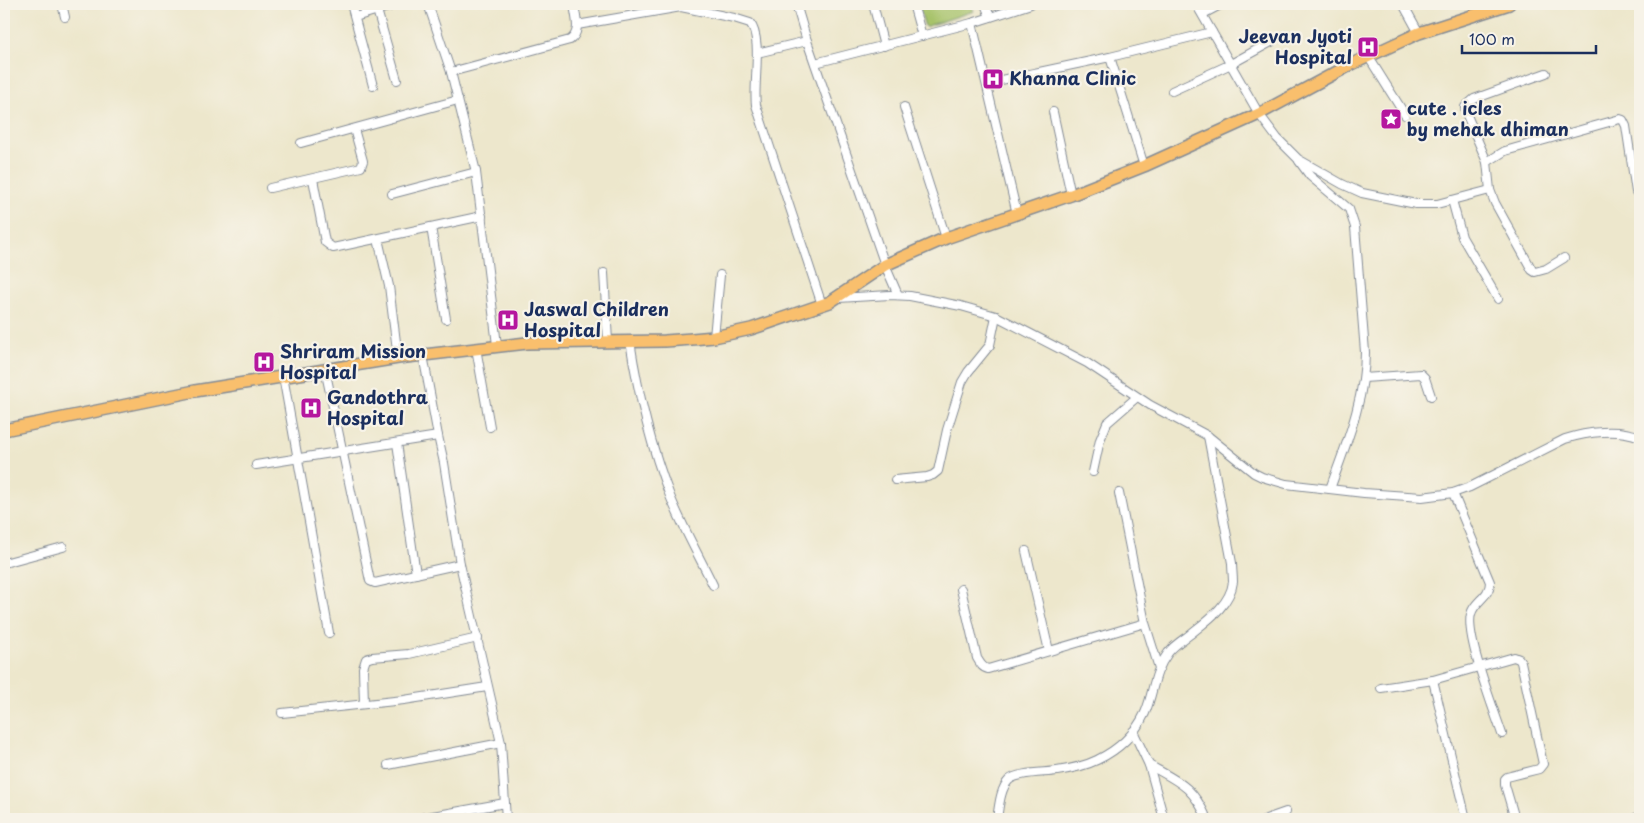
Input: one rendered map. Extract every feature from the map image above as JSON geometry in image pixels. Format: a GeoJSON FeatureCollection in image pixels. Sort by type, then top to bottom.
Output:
{"type":"FeatureCollection","features":[{"type":"Feature","properties":{"kind":"main road"},"geometry":{"type":"LineString","coordinates":[[4,430],[195,391],[398,358],[526,342],[665,341],[714,337],[750,329],[838,298],[885,265],[946,238],[1017,214],[1144,166],[1259,114],[1368,56],[1419,33],[1509,4]]}},
{"type":"Feature","properties":{"kind":"street"},"geometry":{"type":"LineString","coordinates":[[62,4],[65,17]]}},
{"type":"Feature","properties":{"kind":"street"},"geometry":{"type":"LineString","coordinates":[[351,4],[373,86]]}},
{"type":"Feature","properties":{"kind":"street"},"geometry":{"type":"LineString","coordinates":[[355,18],[398,4]]}},
{"type":"Feature","properties":{"kind":"street"},"geometry":{"type":"LineString","coordinates":[[428,4],[451,72],[476,172],[497,345]]}},
{"type":"Feature","properties":{"kind":"street"},"geometry":{"type":"LineString","coordinates":[[451,72],[565,42],[577,33],[574,4]]}},
{"type":"Feature","properties":{"kind":"street"},"geometry":{"type":"LineString","coordinates":[[796,4],[807,41],[885,265],[898,295]]}},
{"type":"Feature","properties":{"kind":"street"},"geometry":{"type":"LineString","coordinates":[[873,4],[884,46]]}},
{"type":"Feature","properties":{"kind":"street"},"geometry":{"type":"LineString","coordinates":[[913,4],[922,36]]}},
{"type":"Feature","properties":{"kind":"street"},"geometry":{"type":"LineString","coordinates":[[985,4],[990,17]]}},
{"type":"Feature","properties":{"kind":"street"},"geometry":{"type":"LineString","coordinates":[[815,63],[972,23],[1030,4]]}},
{"type":"Feature","properties":{"kind":"street"},"geometry":{"type":"LineString","coordinates":[[1196,4],[1259,114],[1277,138],[1298,159],[1310,176],[1349,209],[1353,218],[1366,352],[1364,378],[1355,420],[1330,489]]}},
{"type":"Feature","properties":{"kind":"street"},"geometry":{"type":"LineString","coordinates":[[1203,14],[1222,4]]}},
{"type":"Feature","properties":{"kind":"street"},"geometry":{"type":"LineString","coordinates":[[1403,4],[1419,33]]}},
{"type":"Feature","properties":{"kind":"street"},"geometry":{"type":"LineString","coordinates":[[577,25],[682,5],[748,21],[753,26],[757,53],[756,106],[822,305]]}},
{"type":"Feature","properties":{"kind":"street"},"geometry":{"type":"LineString","coordinates":[[377,10],[397,80]]}},
{"type":"Feature","properties":{"kind":"street"},"geometry":{"type":"LineString","coordinates":[[972,23],[1017,214]]}},
{"type":"Feature","properties":{"kind":"street"},"geometry":{"type":"LineString","coordinates":[[987,83],[1110,57],[1212,32]]}},
{"type":"Feature","properties":{"kind":"street"},"geometry":{"type":"LineString","coordinates":[[757,53],[807,41]]}},
{"type":"Feature","properties":{"kind":"street"},"geometry":{"type":"LineString","coordinates":[[1172,91],[1231,64],[1271,42]]}},
{"type":"Feature","properties":{"kind":"street"},"geometry":{"type":"LineString","coordinates":[[1368,56],[1405,115]]}},
{"type":"Feature","properties":{"kind":"street"},"geometry":{"type":"LineString","coordinates":[[1110,57],[1144,166]]}},
{"type":"Feature","properties":{"kind":"street"},"geometry":{"type":"LineString","coordinates":[[1546,73],[1474,99],[1465,106],[1466,113],[1487,162],[1490,190],[1495,203],[1532,270],[1541,271],[1564,258]]}},
{"type":"Feature","properties":{"kind":"street"},"geometry":{"type":"LineString","coordinates":[[301,144],[458,100]]}},
{"type":"Feature","properties":{"kind":"street"},"geometry":{"type":"LineString","coordinates":[[904,107],[946,238]]}},
{"type":"Feature","properties":{"kind":"street"},"geometry":{"type":"LineString","coordinates":[[1054,112],[1071,194]]}},
{"type":"Feature","properties":{"kind":"street"},"geometry":{"type":"LineString","coordinates":[[1487,162],[1505,151],[1620,119],[1623,120],[1626,126],[1636,192]]}},
{"type":"Feature","properties":{"kind":"street"},"geometry":{"type":"LineString","coordinates":[[270,188],[363,166],[354,129]]}},
{"type":"Feature","properties":{"kind":"street"},"geometry":{"type":"LineString","coordinates":[[1298,159],[1362,193],[1416,204],[1437,204],[1490,190]]}},
{"type":"Feature","properties":{"kind":"street"},"geometry":{"type":"LineString","coordinates":[[392,194],[476,172]]}},
{"type":"Feature","properties":{"kind":"street"},"geometry":{"type":"LineString","coordinates":[[313,179],[327,245],[336,247],[482,216]]}},
{"type":"Feature","properties":{"kind":"street"},"geometry":{"type":"LineString","coordinates":[[1452,200],[1462,237],[1498,299]]}},
{"type":"Feature","properties":{"kind":"street"},"geometry":{"type":"LineString","coordinates":[[431,227],[446,319]]}},
{"type":"Feature","properties":{"kind":"street"},"geometry":{"type":"LineString","coordinates":[[378,238],[389,286],[398,358]]}},
{"type":"Feature","properties":{"kind":"street"},"geometry":{"type":"LineString","coordinates":[[604,273],[608,341]]}},
{"type":"Feature","properties":{"kind":"street"},"geometry":{"type":"LineString","coordinates":[[714,337],[720,275]]}},
{"type":"Feature","properties":{"kind":"street"},"geometry":{"type":"LineString","coordinates":[[838,298],[910,296],[961,306],[996,316],[1087,363],[1137,397],[1208,436],[1262,477],[1286,484],[1422,497],[1453,493],[1470,487],[1565,439],[1575,436],[1610,432],[1633,434],[1640,437]]}},
{"type":"Feature","properties":{"kind":"street"},"geometry":{"type":"LineString","coordinates":[[895,480],[927,477],[933,475],[938,470],[947,430],[962,382],[990,345],[996,316]]}},
{"type":"Feature","properties":{"kind":"street"},"geometry":{"type":"LineString","coordinates":[[630,341],[640,399],[670,497],[713,585]]}},
{"type":"Feature","properties":{"kind":"street"},"geometry":{"type":"LineString","coordinates":[[476,348],[490,427]]}},
{"type":"Feature","properties":{"kind":"street"},"geometry":{"type":"LineString","coordinates":[[424,355],[460,564],[501,743],[506,819]]}},
{"type":"Feature","properties":{"kind":"street"},"geometry":{"type":"LineString","coordinates":[[325,369],[370,581],[375,583],[460,564]]}},
{"type":"Feature","properties":{"kind":"street"},"geometry":{"type":"LineString","coordinates":[[1364,378],[1420,374],[1425,378],[1431,396]]}},
{"type":"Feature","properties":{"kind":"street"},"geometry":{"type":"LineString","coordinates":[[283,376],[329,633]]}},
{"type":"Feature","properties":{"kind":"street"},"geometry":{"type":"LineString","coordinates":[[1093,472],[1100,440],[1107,423],[1137,397]]}},
{"type":"Feature","properties":{"kind":"street"},"geometry":{"type":"LineString","coordinates":[[256,465],[438,436]]}},
{"type":"Feature","properties":{"kind":"street"},"geometry":{"type":"LineString","coordinates":[[997,819],[1004,788],[1011,778],[1019,775],[1057,772],[1096,761],[1122,744],[1145,713],[1159,668],[1169,651],[1213,615],[1225,602],[1231,591],[1233,581],[1232,563],[1208,436]]}},
{"type":"Feature","properties":{"kind":"street"},"geometry":{"type":"LineString","coordinates":[[397,443],[416,574]]}},
{"type":"Feature","properties":{"kind":"street"},"geometry":{"type":"LineString","coordinates":[[1119,493],[1145,623],[1159,668]]}},
{"type":"Feature","properties":{"kind":"street"},"geometry":{"type":"LineString","coordinates":[[1453,493],[1490,582],[1489,591],[1473,610],[1470,626],[1480,667],[1502,734]]}},
{"type":"Feature","properties":{"kind":"street"},"geometry":{"type":"LineString","coordinates":[[4,563],[63,548]]}},
{"type":"Feature","properties":{"kind":"street"},"geometry":{"type":"LineString","coordinates":[[1026,551],[1049,651]]}},
{"type":"Feature","properties":{"kind":"street"},"geometry":{"type":"LineString","coordinates":[[961,589],[977,658],[984,668],[993,668],[1145,623]]}},
{"type":"Feature","properties":{"kind":"street"},"geometry":{"type":"LineString","coordinates":[[364,704],[362,668],[368,658],[409,654],[478,638]]}},
{"type":"Feature","properties":{"kind":"street"},"geometry":{"type":"LineString","coordinates":[[1381,688],[1433,680],[1514,657],[1518,658],[1521,662],[1530,700],[1543,764],[1538,769],[1505,779],[1515,819]]}},
{"type":"Feature","properties":{"kind":"street"},"geometry":{"type":"LineString","coordinates":[[1433,680],[1465,815],[1464,819]]}},
{"type":"Feature","properties":{"kind":"street"},"geometry":{"type":"LineString","coordinates":[[282,713],[487,687]]}},
{"type":"Feature","properties":{"kind":"street"},"geometry":{"type":"LineString","coordinates":[[1133,731],[1149,765],[1164,819]]}},
{"type":"Feature","properties":{"kind":"street"},"geometry":{"type":"LineString","coordinates":[[388,765],[501,743]]}},
{"type":"Feature","properties":{"kind":"street"},"geometry":{"type":"LineString","coordinates":[[1149,765],[1177,780],[1191,791],[1207,819]]}},
{"type":"Feature","properties":{"kind":"street"},"geometry":{"type":"LineString","coordinates":[[416,819],[505,803]]}},
{"type":"Feature","properties":{"kind":"street"},"geometry":{"type":"LineString","coordinates":[[1266,819],[1286,812]]}},
{"type":"Feature","properties":{"kind":"street"},"geometry":{"type":"LineString","coordinates":[[1633,819],[1640,816]]}},
{"type":"Feature","properties":{"kind":"green space"},"geometry":{"type":"Polygon","coordinates":[[[918,4],[970,4],[974,11],[925,27],[918,4]]]}},
{"type":"Feature","properties":{"kind":"place","name":"Jeevan Jyoti Hospital"},"geometry":{"type":"Point","coordinates":[1368,47]}},
{"type":"Feature","properties":{"kind":"place","name":"Khanna Clinic"},"geometry":{"type":"Point","coordinates":[993,79]}},
{"type":"Feature","properties":{"kind":"place","name":"cute . icles by mehak dhiman"},"geometry":{"type":"Point","coordinates":[1391,119]}},
{"type":"Feature","properties":{"kind":"place","name":"Jaswal Children Hospital"},"geometry":{"type":"Point","coordinates":[508,320]}},
{"type":"Feature","properties":{"kind":"place","name":"Shriram Mission Hospital"},"geometry":{"type":"Point","coordinates":[264,362]}},
{"type":"Feature","properties":{"kind":"place","name":"Gandothra Hospital"},"geometry":{"type":"Point","coordinates":[311,408]}}]}
